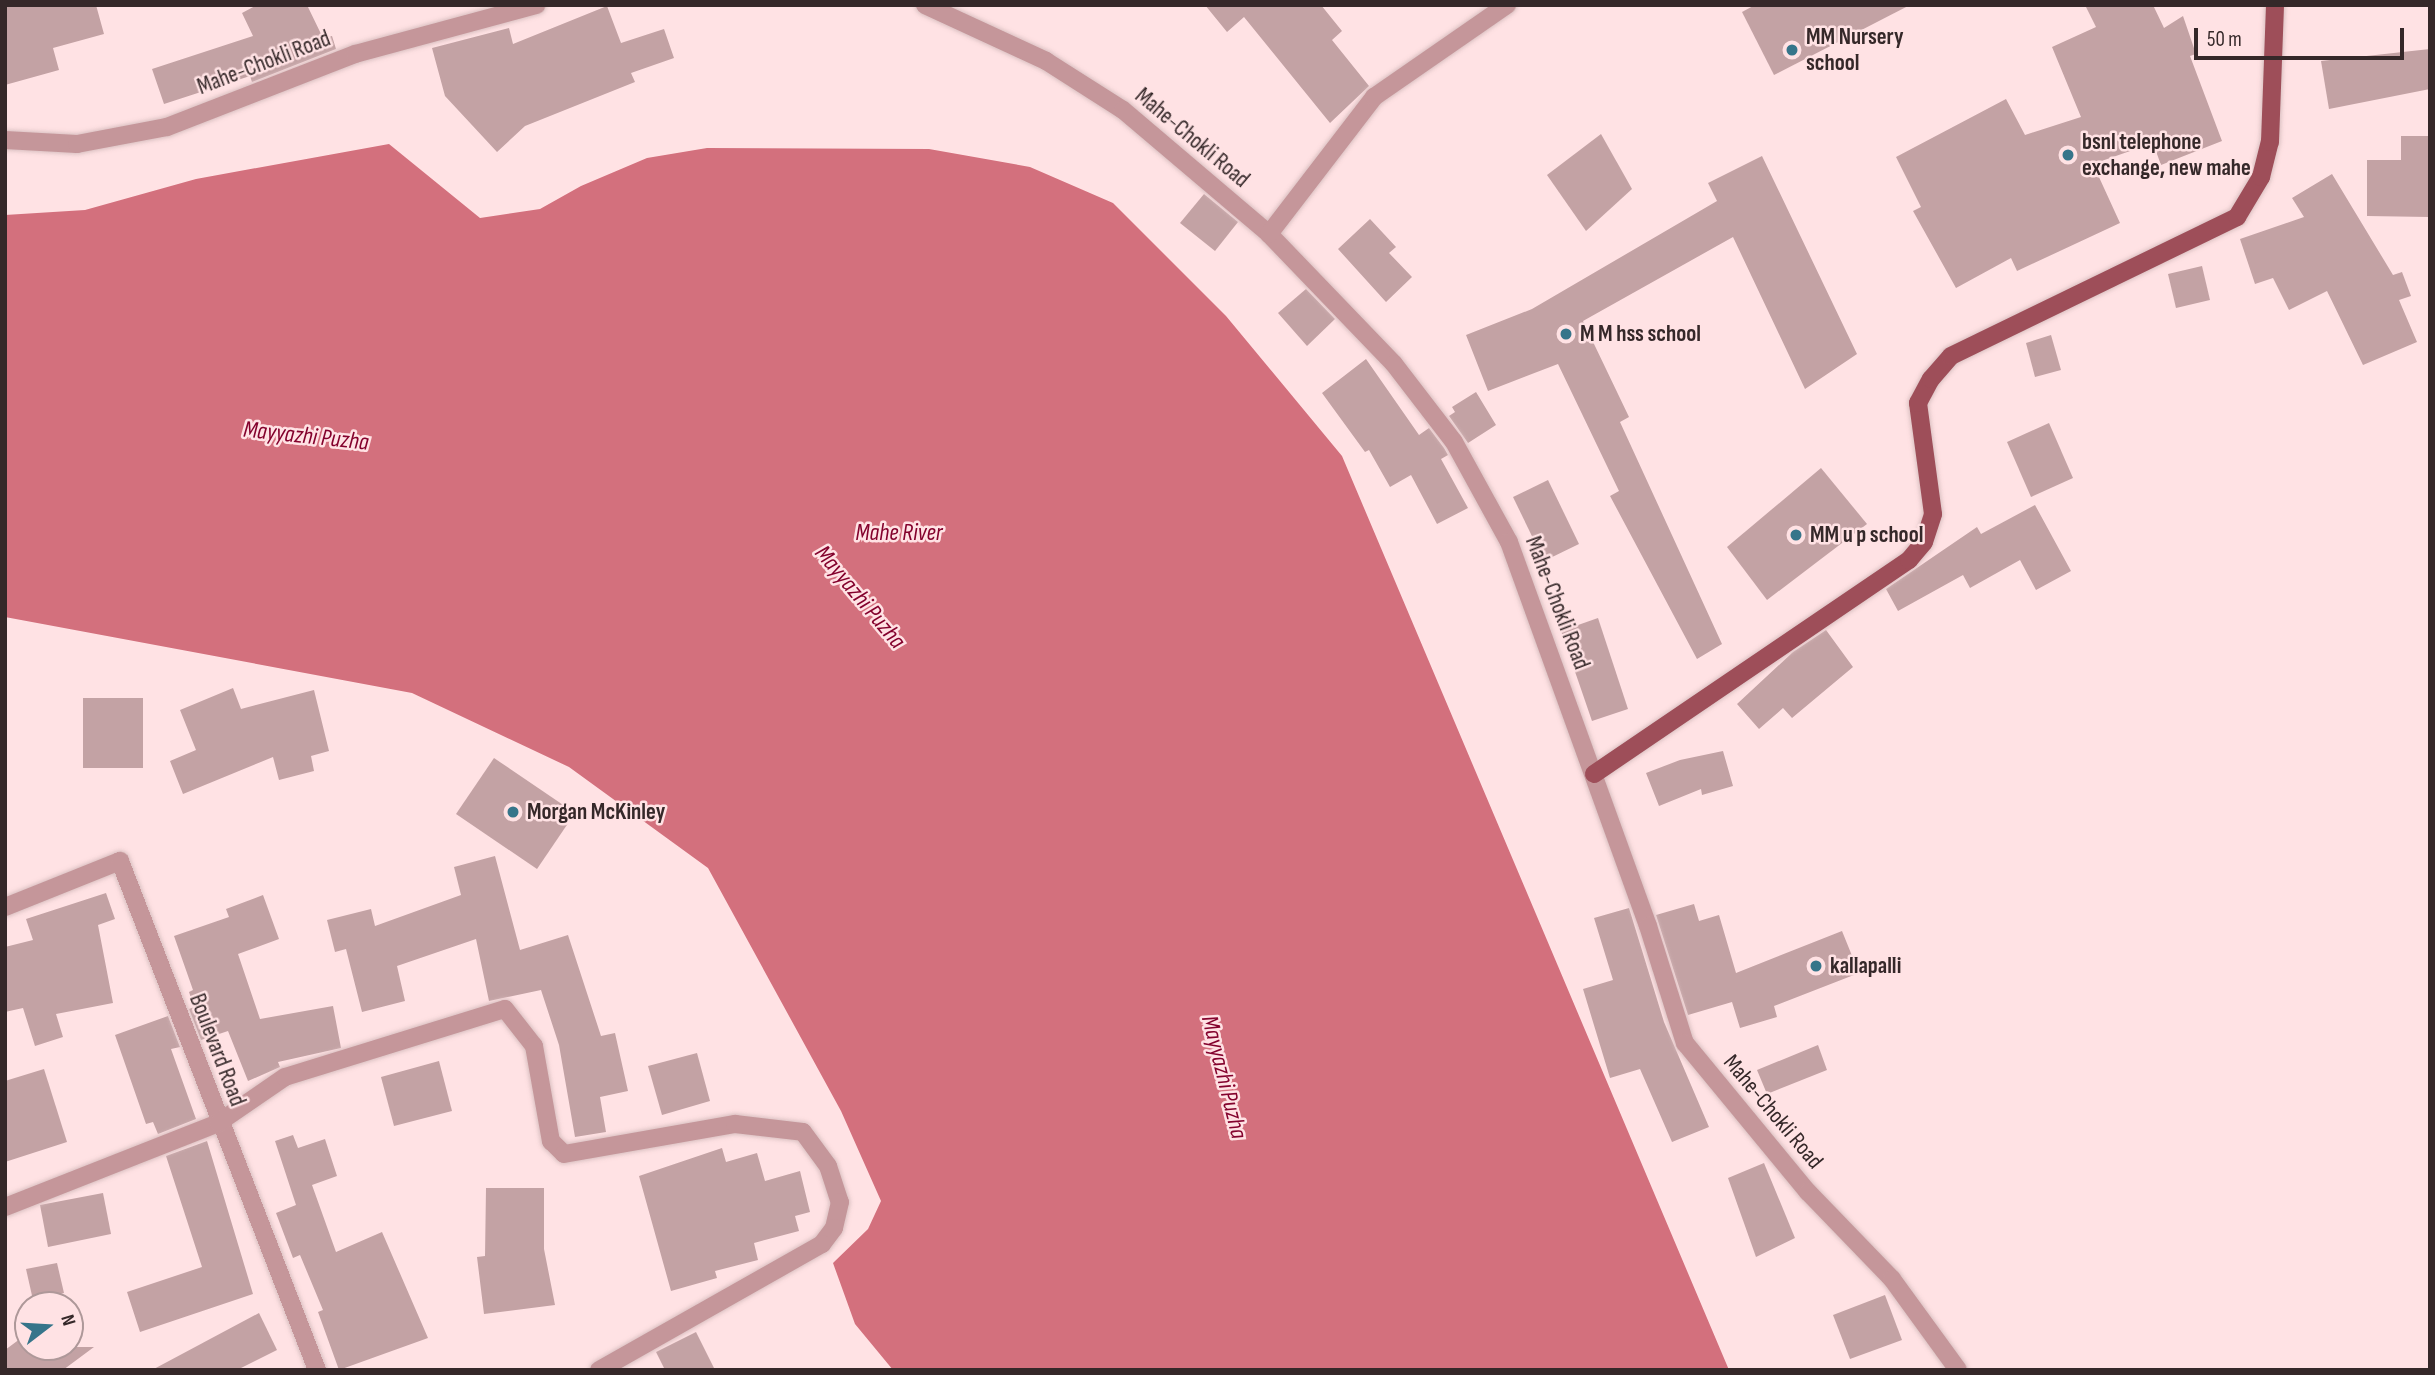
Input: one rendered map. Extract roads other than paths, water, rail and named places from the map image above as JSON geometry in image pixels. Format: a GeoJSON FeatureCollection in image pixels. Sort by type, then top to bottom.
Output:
{"type":"FeatureCollection","features":[{"type":"Feature","properties":{"kind":"main road"},"geometry":{"type":"LineString","coordinates":[[1594,774],[1909,560],[1924,542],[1933,514],[1918,403],[1951,356],[2237,217],[2261,177],[2270,142],[2275,5]]}},
{"type":"Feature","properties":{"kind":"street","name":"Mahe-Chokli Road"},"geometry":{"type":"LineString","coordinates":[[5,140],[77,144],[167,127],[355,54],[537,5]]}},
{"type":"Feature","properties":{"kind":"street","name":"Mahe-Chokli Road"},"geometry":{"type":"LineString","coordinates":[[925,5],[1046,61],[1123,110],[1269,234],[1394,364],[1454,442],[1508,541],[1594,774],[1685,1043],[1808,1192],[1892,1279],[1958,1370]]}},
{"type":"Feature","properties":{"kind":"street"},"geometry":{"type":"LineString","coordinates":[[1269,234],[1374,97],[1507,5]]}},
{"type":"Feature","properties":{"kind":"street","name":"Boulevard Road"},"geometry":{"type":"LineString","coordinates":[[5,907],[120,861],[218,1123],[317,1370]]}},
{"type":"Feature","properties":{"kind":"street"},"geometry":{"type":"LineString","coordinates":[[5,1207],[218,1123],[285,1077],[505,1009],[534,1046],[551,1141],[564,1154],[735,1124],[803,1132],[828,1166],[839,1202],[834,1228],[822,1244],[599,1370]]}},
{"type":"Feature","properties":{"kind":"water","name":"Mahe River"},"geometry":{"type":"Polygon","coordinates":[[[389,144],[480,218],[540,209],[581,186],[647,158],[707,148],[929,149],[1030,167],[1113,203],[1226,316],[1342,456],[1729,1370],[893,1370],[855,1324],[833,1263],[868,1229],[881,1201],[841,1111],[708,868],[569,767],[412,693],[5,617],[5,215],[85,210],[196,179],[389,144]]]}},
{"type":"Feature","properties":{"kind":"place","name":"MM Nursery school"},"geometry":{"type":"Point","coordinates":[1792,50]}},
{"type":"Feature","properties":{"kind":"place","name":"bsnl telephone exchange, new mahe"},"geometry":{"type":"Point","coordinates":[2068,155]}},
{"type":"Feature","properties":{"kind":"place","name":"M M hss school"},"geometry":{"type":"Point","coordinates":[1566,334]}},
{"type":"Feature","properties":{"kind":"place","name":"MM u p school"},"geometry":{"type":"Point","coordinates":[1796,535]}},
{"type":"Feature","properties":{"kind":"place","name":"Morgan McKinley"},"geometry":{"type":"Point","coordinates":[513,812]}},
{"type":"Feature","properties":{"kind":"place","name":"kallapalli"},"geometry":{"type":"Point","coordinates":[1816,966]}},
{"type":"Feature","properties":{"kind":"water label","name":"Mayyazhi Puzha"},"geometry":{"type":"Point","coordinates":[306,436]}},
{"type":"Feature","properties":{"kind":"water label","name":"Mayyazhi Puzha"},"geometry":{"type":"Point","coordinates":[860,597]}},
{"type":"Feature","properties":{"kind":"water label","name":"Mayyazhi Puzha"},"geometry":{"type":"Point","coordinates":[1224,1077]}}]}
